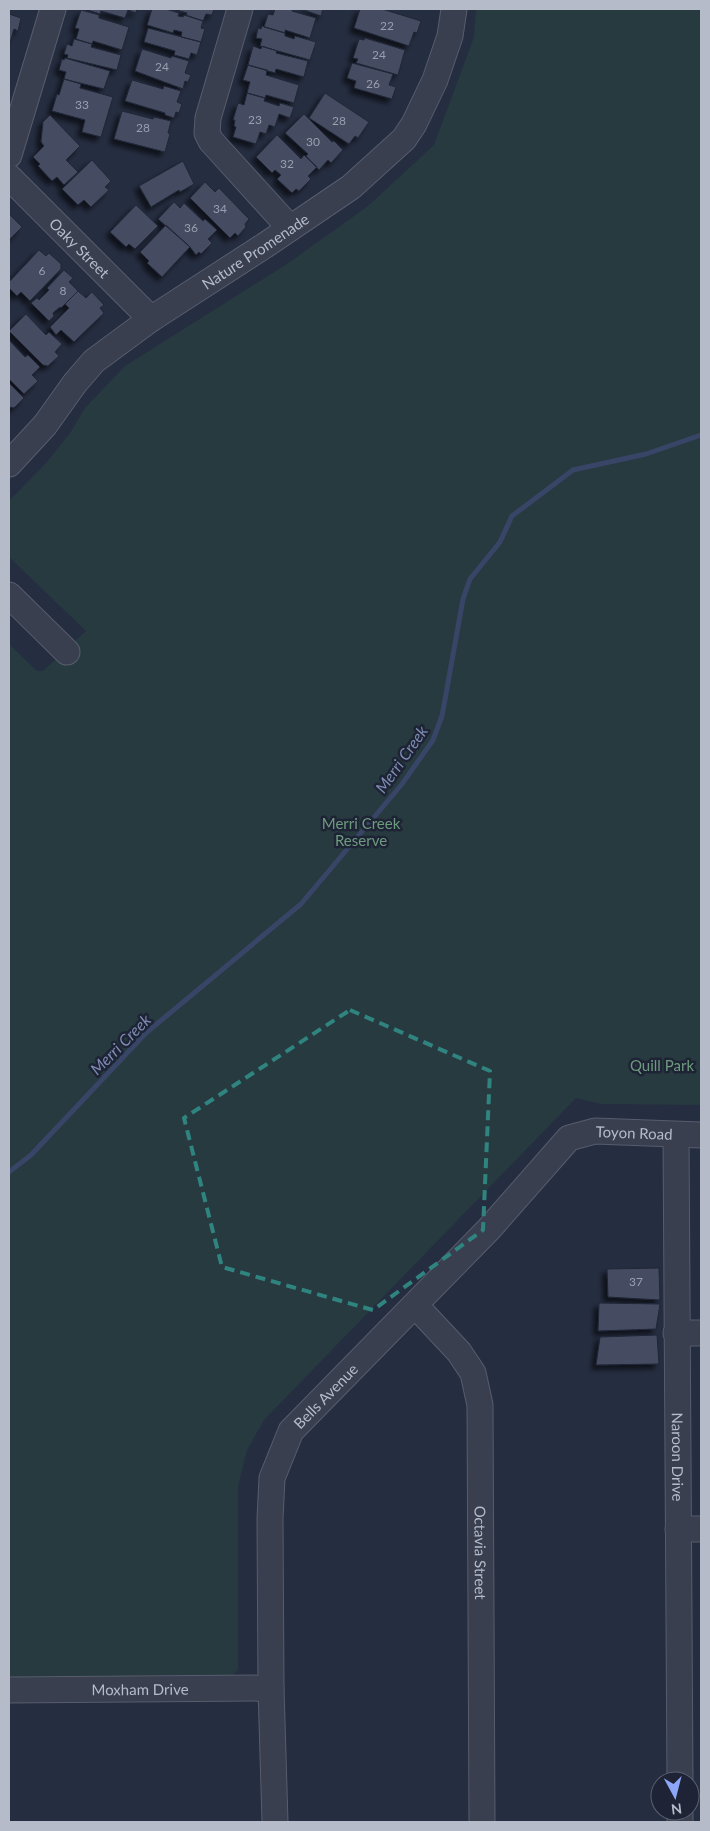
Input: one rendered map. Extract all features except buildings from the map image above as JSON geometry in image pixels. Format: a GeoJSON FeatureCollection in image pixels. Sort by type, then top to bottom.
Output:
{"type":"FeatureCollection","features":[{"type":"Feature","properties":{"kind":"street"},"geometry":{"type":"LineString","coordinates":[[9,155],[53,9]]}},
{"type":"Feature","properties":{"kind":"street"},"geometry":{"type":"LineString","coordinates":[[240,9],[210,107],[206,126],[207,133],[211,141],[290,228]]}},
{"type":"Feature","properties":{"kind":"street","name":"Nature Promenade"},"geometry":{"type":"LineString","coordinates":[[9,464],[46,425],[75,382],[94,361],[151,318],[351,187],[404,138],[414,124],[435,80],[450,36],[454,9]]}},
{"type":"Feature","properties":{"kind":"street","name":"Oaky Street"},"geometry":{"type":"LineString","coordinates":[[9,177],[151,318]]}},
{"type":"Feature","properties":{"kind":"street"},"geometry":{"type":"LineString","coordinates":[[9,595],[67,652]]}},
{"type":"Feature","properties":{"kind":"street","name":"Toyon Road"},"geometry":{"type":"LineString","coordinates":[[569,1138],[595,1131],[701,1135]]}},
{"type":"Feature","properties":{"kind":"street","name":"Naroon Drive"},"geometry":{"type":"LineString","coordinates":[[676,1135],[676,1333],[689,1529],[680,1771]]}},
{"type":"Feature","properties":{"kind":"street","name":"Bells Avenue"},"geometry":{"type":"LineString","coordinates":[[276,1822],[271,1688],[270,1519],[272,1478],[291,1431],[489,1229],[569,1138]]}},
{"type":"Feature","properties":{"kind":"street","name":"Octavia Street"},"geometry":{"type":"LineString","coordinates":[[415,1305],[459,1352],[473,1373],[480,1405],[482,1822]]}},
{"type":"Feature","properties":{"kind":"street"},"geometry":{"type":"LineString","coordinates":[[676,1333],[701,1333]]}},
{"type":"Feature","properties":{"kind":"street","name":"Moxham Drive"},"geometry":{"type":"LineString","coordinates":[[9,1690],[271,1688]]}},
{"type":"Feature","properties":{"kind":"highlighted area"},"geometry":{"type":"Polygon","coordinates":[[[350,1010],[490,1071],[483,1230],[373,1310],[222,1267],[184,1118],[350,1010]]]}},
{"type":"Feature","properties":{"kind":"green space","name":"Merri Creek Reserve"},"geometry":{"type":"Polygon","coordinates":[[[476,9],[701,9],[701,1105],[601,1104],[576,1098],[264,1420],[247,1450],[238,1486],[238,1670],[231,1677],[9,1678],[9,644],[37,671],[43,671],[86,631],[9,557],[9,501],[47,462],[70,433],[85,408],[125,366],[287,264],[368,206],[434,145],[474,37],[476,9]]]}},
{"type":"Feature","properties":{"kind":"waterway","name":"Merri Creek"},"geometry":{"type":"LineString","coordinates":[[9,1172],[31,1155],[146,1033],[301,904],[402,784],[433,740],[442,716],[463,599],[470,579],[500,542],[512,516],[573,470],[646,454],[701,435]]}},
{"type":"Feature","properties":{"kind":"park label","name":"Quill Park"},"geometry":{"type":"Point","coordinates":[662,1065]}}]}
